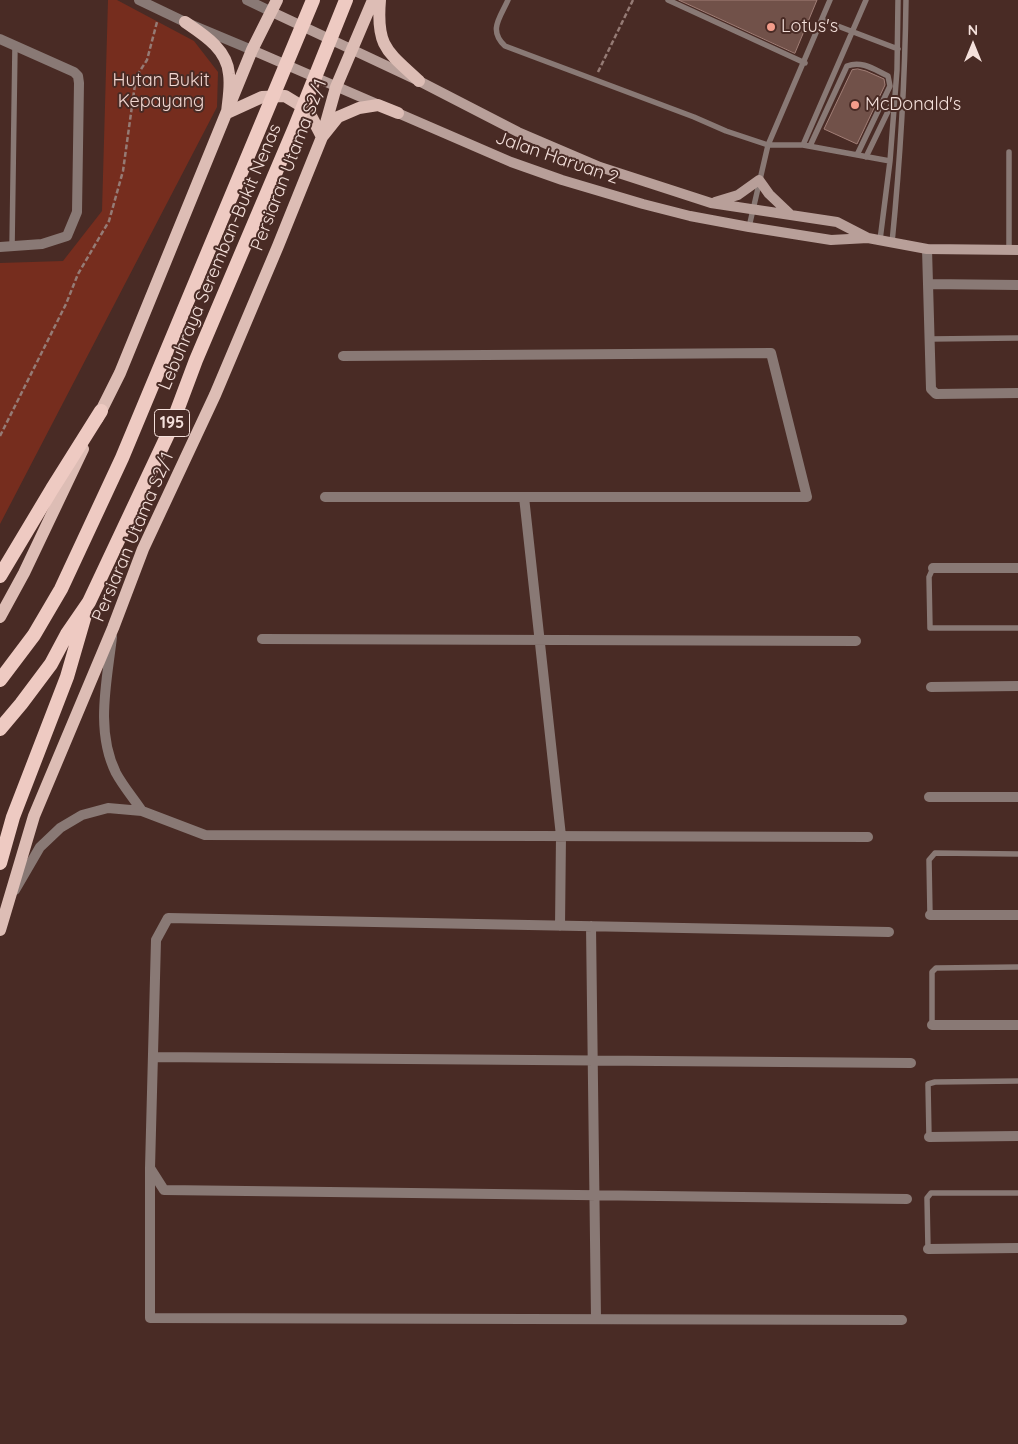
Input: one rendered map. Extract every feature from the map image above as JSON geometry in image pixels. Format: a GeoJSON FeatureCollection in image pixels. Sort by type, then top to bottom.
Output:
{"type":"FeatureCollection","features":[{"type":"Feature","properties":{"kind":"highway","name":"Lebuhraya Seremban-Bukit Nenas"},"geometry":{"type":"LineString","coordinates":[[0,680],[34,635],[65,581],[122,458],[313,0]]}},
{"type":"Feature","properties":{"kind":"highway","name":"Lebuhraya Seremban-Bukit Nenas"},"geometry":{"type":"LineString","coordinates":[[0,729],[51,664],[67,634],[89,602],[168,432],[196,360],[295,127],[346,0]]}},
{"type":"Feature","properties":{"kind":"highway"},"geometry":{"type":"LineString","coordinates":[[0,576],[101,411]]}},
{"type":"Feature","properties":{"kind":"highway"},"geometry":{"type":"LineString","coordinates":[[0,863],[13,817],[67,677],[89,602]]}},
{"type":"Feature","properties":{"kind":"main road","name":"Persiaran Utama S2/1"},"geometry":{"type":"LineString","coordinates":[[0,930],[34,816],[113,628],[142,549],[215,395],[278,246],[322,136],[336,87],[373,0]]}},
{"type":"Feature","properties":{"kind":"main road"},"geometry":{"type":"LineString","coordinates":[[380,0],[378,23],[382,41],[391,55],[419,81]]}},
{"type":"Feature","properties":{"kind":"main road"},"geometry":{"type":"LineString","coordinates":[[0,617],[24,573],[120,373],[252,50],[275,6]]}},
{"type":"Feature","properties":{"kind":"main road","name":"Jalan Haruan 2"},"geometry":{"type":"LineString","coordinates":[[275,6],[352,50],[419,81],[518,132],[600,167],[711,203],[837,222],[868,238]]}},
{"type":"Feature","properties":{"kind":"main road"},"geometry":{"type":"LineString","coordinates":[[185,22],[208,37],[223,54],[230,73],[227,113]]}},
{"type":"Feature","properties":{"kind":"main road","name":"Jalan Haruan 2"},"geometry":{"type":"LineString","coordinates":[[252,50],[512,162],[562,180],[690,216],[831,240],[868,238],[926,249],[1014,250]]}},
{"type":"Feature","properties":{"kind":"main road"},"geometry":{"type":"LineString","coordinates":[[227,113],[262,97],[285,96],[308,110],[322,136],[338,118],[359,108],[378,105],[398,113]]}},
{"type":"Feature","properties":{"kind":"main road"},"geometry":{"type":"LineString","coordinates":[[711,203],[738,195],[759,180],[769,194],[790,215]]}},
{"type":"Feature","properties":{"kind":"street"},"geometry":{"type":"LineString","coordinates":[[139,0],[185,22],[252,50]]}},
{"type":"Feature","properties":{"kind":"street"},"geometry":{"type":"LineString","coordinates":[[247,0],[275,6]]}},
{"type":"Feature","properties":{"kind":"street"},"geometry":{"type":"LineString","coordinates":[[0,39],[74,72],[78,76],[79,83],[77,212],[67,236],[42,244],[12,247],[0,246]]}},
{"type":"Feature","properties":{"kind":"street"},"geometry":{"type":"LineString","coordinates":[[926,249],[931,389],[936,394],[1018,393]]}},
{"type":"Feature","properties":{"kind":"street"},"geometry":{"type":"LineString","coordinates":[[928,284],[1018,285]]}},
{"type":"Feature","properties":{"kind":"street"},"geometry":{"type":"LineString","coordinates":[[326,497],[807,497],[771,353],[343,356]]}},
{"type":"Feature","properties":{"kind":"street"},"geometry":{"type":"LineString","coordinates":[[524,497],[561,836],[560,926]]}},
{"type":"Feature","properties":{"kind":"street"},"geometry":{"type":"LineString","coordinates":[[933,568],[1018,568]]}},
{"type":"Feature","properties":{"kind":"street"},"geometry":{"type":"LineString","coordinates":[[113,628],[104,712],[108,751],[116,773],[142,811]]}},
{"type":"Feature","properties":{"kind":"street"},"geometry":{"type":"LineString","coordinates":[[262,639],[856,641]]}},
{"type":"Feature","properties":{"kind":"street"},"geometry":{"type":"LineString","coordinates":[[931,687],[1018,686]]}},
{"type":"Feature","properties":{"kind":"street"},"geometry":{"type":"LineString","coordinates":[[929,797],[1018,797]]}},
{"type":"Feature","properties":{"kind":"street"},"geometry":{"type":"LineString","coordinates":[[9,900],[40,847],[60,828],[82,815],[108,808],[142,811],[205,835],[868,837]]}},
{"type":"Feature","properties":{"kind":"street"},"geometry":{"type":"LineString","coordinates":[[930,915],[1018,915]]}},
{"type":"Feature","properties":{"kind":"street"},"geometry":{"type":"LineString","coordinates":[[889,932],[168,918],[156,940],[150,1168],[150,1318],[902,1320]]}},
{"type":"Feature","properties":{"kind":"street"},"geometry":{"type":"LineString","coordinates":[[591,926],[596,1318]]}},
{"type":"Feature","properties":{"kind":"street"},"geometry":{"type":"LineString","coordinates":[[932,1025],[1018,1025]]}},
{"type":"Feature","properties":{"kind":"street"},"geometry":{"type":"LineString","coordinates":[[152,1057],[910,1063]]}},
{"type":"Feature","properties":{"kind":"street"},"geometry":{"type":"LineString","coordinates":[[929,1137],[1018,1136]]}},
{"type":"Feature","properties":{"kind":"street"},"geometry":{"type":"LineString","coordinates":[[150,1168],[164,1190],[907,1200]]}},
{"type":"Feature","properties":{"kind":"street"},"geometry":{"type":"LineString","coordinates":[[928,1248],[1018,1248]]}},
{"type":"Feature","properties":{"kind":"lane"},"geometry":{"type":"LineString","coordinates":[[508,0],[496,26],[496,34],[505,46],[726,131],[768,145],[803,145],[890,161]]}},
{"type":"Feature","properties":{"kind":"lane"},"geometry":{"type":"LineString","coordinates":[[668,0],[804,63]]}},
{"type":"Feature","properties":{"kind":"lane"},"geometry":{"type":"LineString","coordinates":[[749,227],[768,145],[830,0]]}},
{"type":"Feature","properties":{"kind":"lane"},"geometry":{"type":"LineString","coordinates":[[803,145],[866,0]]}},
{"type":"Feature","properties":{"kind":"lane"},"geometry":{"type":"LineString","coordinates":[[880,240],[890,161],[895,97],[898,49],[898,0]]}},
{"type":"Feature","properties":{"kind":"lane"},"geometry":{"type":"LineString","coordinates":[[892,243],[900,163],[906,0]]}},
{"type":"Feature","properties":{"kind":"lane"},"geometry":{"type":"LineString","coordinates":[[822,20],[898,49]]}},
{"type":"Feature","properties":{"kind":"lane"},"geometry":{"type":"LineString","coordinates":[[12,247],[15,46]]}},
{"type":"Feature","properties":{"kind":"lane"},"geometry":{"type":"LineString","coordinates":[[810,146],[848,66],[861,64],[888,76],[890,86],[857,155]]}},
{"type":"Feature","properties":{"kind":"lane"},"geometry":{"type":"LineString","coordinates":[[866,157],[895,97]]}},
{"type":"Feature","properties":{"kind":"lane"},"geometry":{"type":"LineString","coordinates":[[1010,152],[1014,250]]}},
{"type":"Feature","properties":{"kind":"lane"},"geometry":{"type":"LineString","coordinates":[[930,339],[1018,338]]}},
{"type":"Feature","properties":{"kind":"lane"},"geometry":{"type":"LineString","coordinates":[[933,568],[930,577],[930,628],[1018,628]]}},
{"type":"Feature","properties":{"kind":"lane"},"geometry":{"type":"LineString","coordinates":[[930,915],[929,860],[935,853],[1018,854]]}},
{"type":"Feature","properties":{"kind":"lane"},"geometry":{"type":"LineString","coordinates":[[932,1025],[932,972],[936,968],[1018,967]]}},
{"type":"Feature","properties":{"kind":"lane"},"geometry":{"type":"LineString","coordinates":[[929,1137],[928,1084],[934,1082],[1018,1081]]}},
{"type":"Feature","properties":{"kind":"lane"},"geometry":{"type":"LineString","coordinates":[[928,1248],[928,1198],[931,1193],[1018,1193]]}},
{"type":"Feature","properties":{"kind":"path"},"geometry":{"type":"LineString","coordinates":[[595,80],[632,0]]}},
{"type":"Feature","properties":{"kind":"path"},"geometry":{"type":"LineString","coordinates":[[0,436],[66,304],[78,274],[109,221],[123,171],[136,76],[147,60],[159,10]]}},
{"type":"Feature","properties":{"kind":"green space","name":"Hutan Bukit Kepayang"},"geometry":{"type":"Polygon","coordinates":[[[108,0],[117,0],[194,41],[218,72],[217,107],[0,524],[0,263],[63,261],[102,211],[108,0]]]}},
{"type":"Feature","properties":{"kind":"building","name":"Lotus's"},"geometry":{"type":"Polygon","coordinates":[[[679,0],[817,0],[795,53],[679,0]]]}},
{"type":"Feature","properties":{"kind":"building","name":"McDonald's"},"geometry":{"type":"Polygon","coordinates":[[[858,69],[884,79],[885,85],[857,144],[824,129],[852,70],[858,69]]]}},
{"type":"Feature","properties":{"kind":"place","name":"Lotus's"},"geometry":{"type":"Point","coordinates":[771,27]}},
{"type":"Feature","properties":{"kind":"place","name":"McDonald's"},"geometry":{"type":"Point","coordinates":[855,105]}}]}
